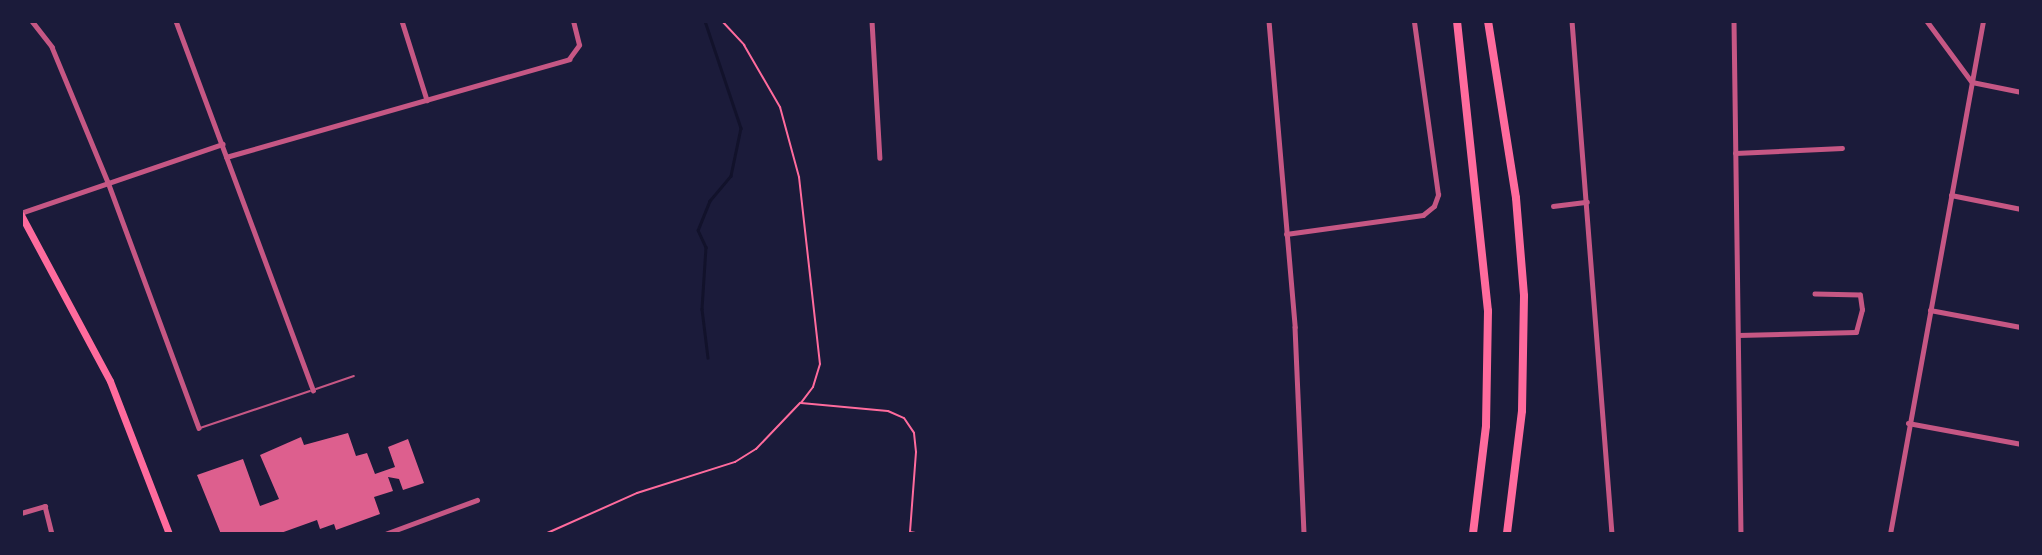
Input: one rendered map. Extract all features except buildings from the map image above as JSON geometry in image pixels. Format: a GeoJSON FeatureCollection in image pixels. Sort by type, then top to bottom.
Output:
{"type":"FeatureCollection","features":[{"type":"Feature","properties":{"kind":"highway"},"geometry":{"type":"LineString","coordinates":[[1457,21],[1488,311],[1486,426],[1473,534]]}},
{"type":"Feature","properties":{"kind":"highway"},"geometry":{"type":"LineString","coordinates":[[1488,21],[1516,198],[1524,296],[1522,411],[1507,534]]}},
{"type":"Feature","properties":{"kind":"main road"},"geometry":{"type":"LineString","coordinates":[[21,214],[110,381],[169,534]]}},
{"type":"Feature","properties":{"kind":"street"},"geometry":{"type":"LineString","coordinates":[[32,21],[52,47],[108,182],[199,428]]}},
{"type":"Feature","properties":{"kind":"street"},"geometry":{"type":"LineString","coordinates":[[176,21],[313,390]]}},
{"type":"Feature","properties":{"kind":"street"},"geometry":{"type":"LineString","coordinates":[[402,21],[427,100]]}},
{"type":"Feature","properties":{"kind":"street"},"geometry":{"type":"LineString","coordinates":[[226,157],[575,55],[579,45],[573,21]]}},
{"type":"Feature","properties":{"kind":"street"},"geometry":{"type":"LineString","coordinates":[[872,21],[880,158]]}},
{"type":"Feature","properties":{"kind":"street"},"geometry":{"type":"LineString","coordinates":[[1269,21],[1304,466],[1304,534]]}},
{"type":"Feature","properties":{"kind":"street"},"geometry":{"type":"LineString","coordinates":[[1286,234],[1423,215],[1437,200],[1414,21]]}},
{"type":"Feature","properties":{"kind":"street"},"geometry":{"type":"LineString","coordinates":[[1572,21],[1612,534]]}},
{"type":"Feature","properties":{"kind":"street"},"geometry":{"type":"LineString","coordinates":[[1734,21],[1741,534]]}},
{"type":"Feature","properties":{"kind":"street"},"geometry":{"type":"LineString","coordinates":[[1927,21],[1972,82],[2021,92]]}},
{"type":"Feature","properties":{"kind":"street"},"geometry":{"type":"LineString","coordinates":[[1889,534],[1983,21]]}},
{"type":"Feature","properties":{"kind":"street"},"geometry":{"type":"LineString","coordinates":[[21,214],[222,144]]}},
{"type":"Feature","properties":{"kind":"street"},"geometry":{"type":"LineString","coordinates":[[1735,153],[1842,148]]}},
{"type":"Feature","properties":{"kind":"street"},"geometry":{"type":"LineString","coordinates":[[1951,195],[2021,209]]}},
{"type":"Feature","properties":{"kind":"street"},"geometry":{"type":"LineString","coordinates":[[1553,206],[1587,202]]}},
{"type":"Feature","properties":{"kind":"street"},"geometry":{"type":"LineString","coordinates":[[1738,335],[1856,332],[1863,310],[1860,295],[1815,294]]}},
{"type":"Feature","properties":{"kind":"street"},"geometry":{"type":"LineString","coordinates":[[1930,310],[2021,327]]}},
{"type":"Feature","properties":{"kind":"street"},"geometry":{"type":"LineString","coordinates":[[1909,423],[2021,444]]}},
{"type":"Feature","properties":{"kind":"street"},"geometry":{"type":"LineString","coordinates":[[385,534],[477,500]]}},
{"type":"Feature","properties":{"kind":"street"},"geometry":{"type":"LineString","coordinates":[[21,513],[45,506],[52,534]]}},
{"type":"Feature","properties":{"kind":"lane"},"geometry":{"type":"LineString","coordinates":[[199,428],[354,376]]}},
{"type":"Feature","properties":{"kind":"path"},"geometry":{"type":"LineString","coordinates":[[545,534],[622,499],[735,462],[756,449],[813,387],[820,364],[799,177],[774,96],[744,45],[722,21]]}},
{"type":"Feature","properties":{"kind":"path"},"geometry":{"type":"LineString","coordinates":[[801,403],[888,411],[904,418],[914,433],[916,452],[910,532],[921,534]]}},
{"type":"Feature","properties":{"kind":"waterway"},"geometry":{"type":"LineString","coordinates":[[705,21],[741,128],[731,176],[710,201],[698,230],[706,247],[702,309],[708,358]]}}]}
